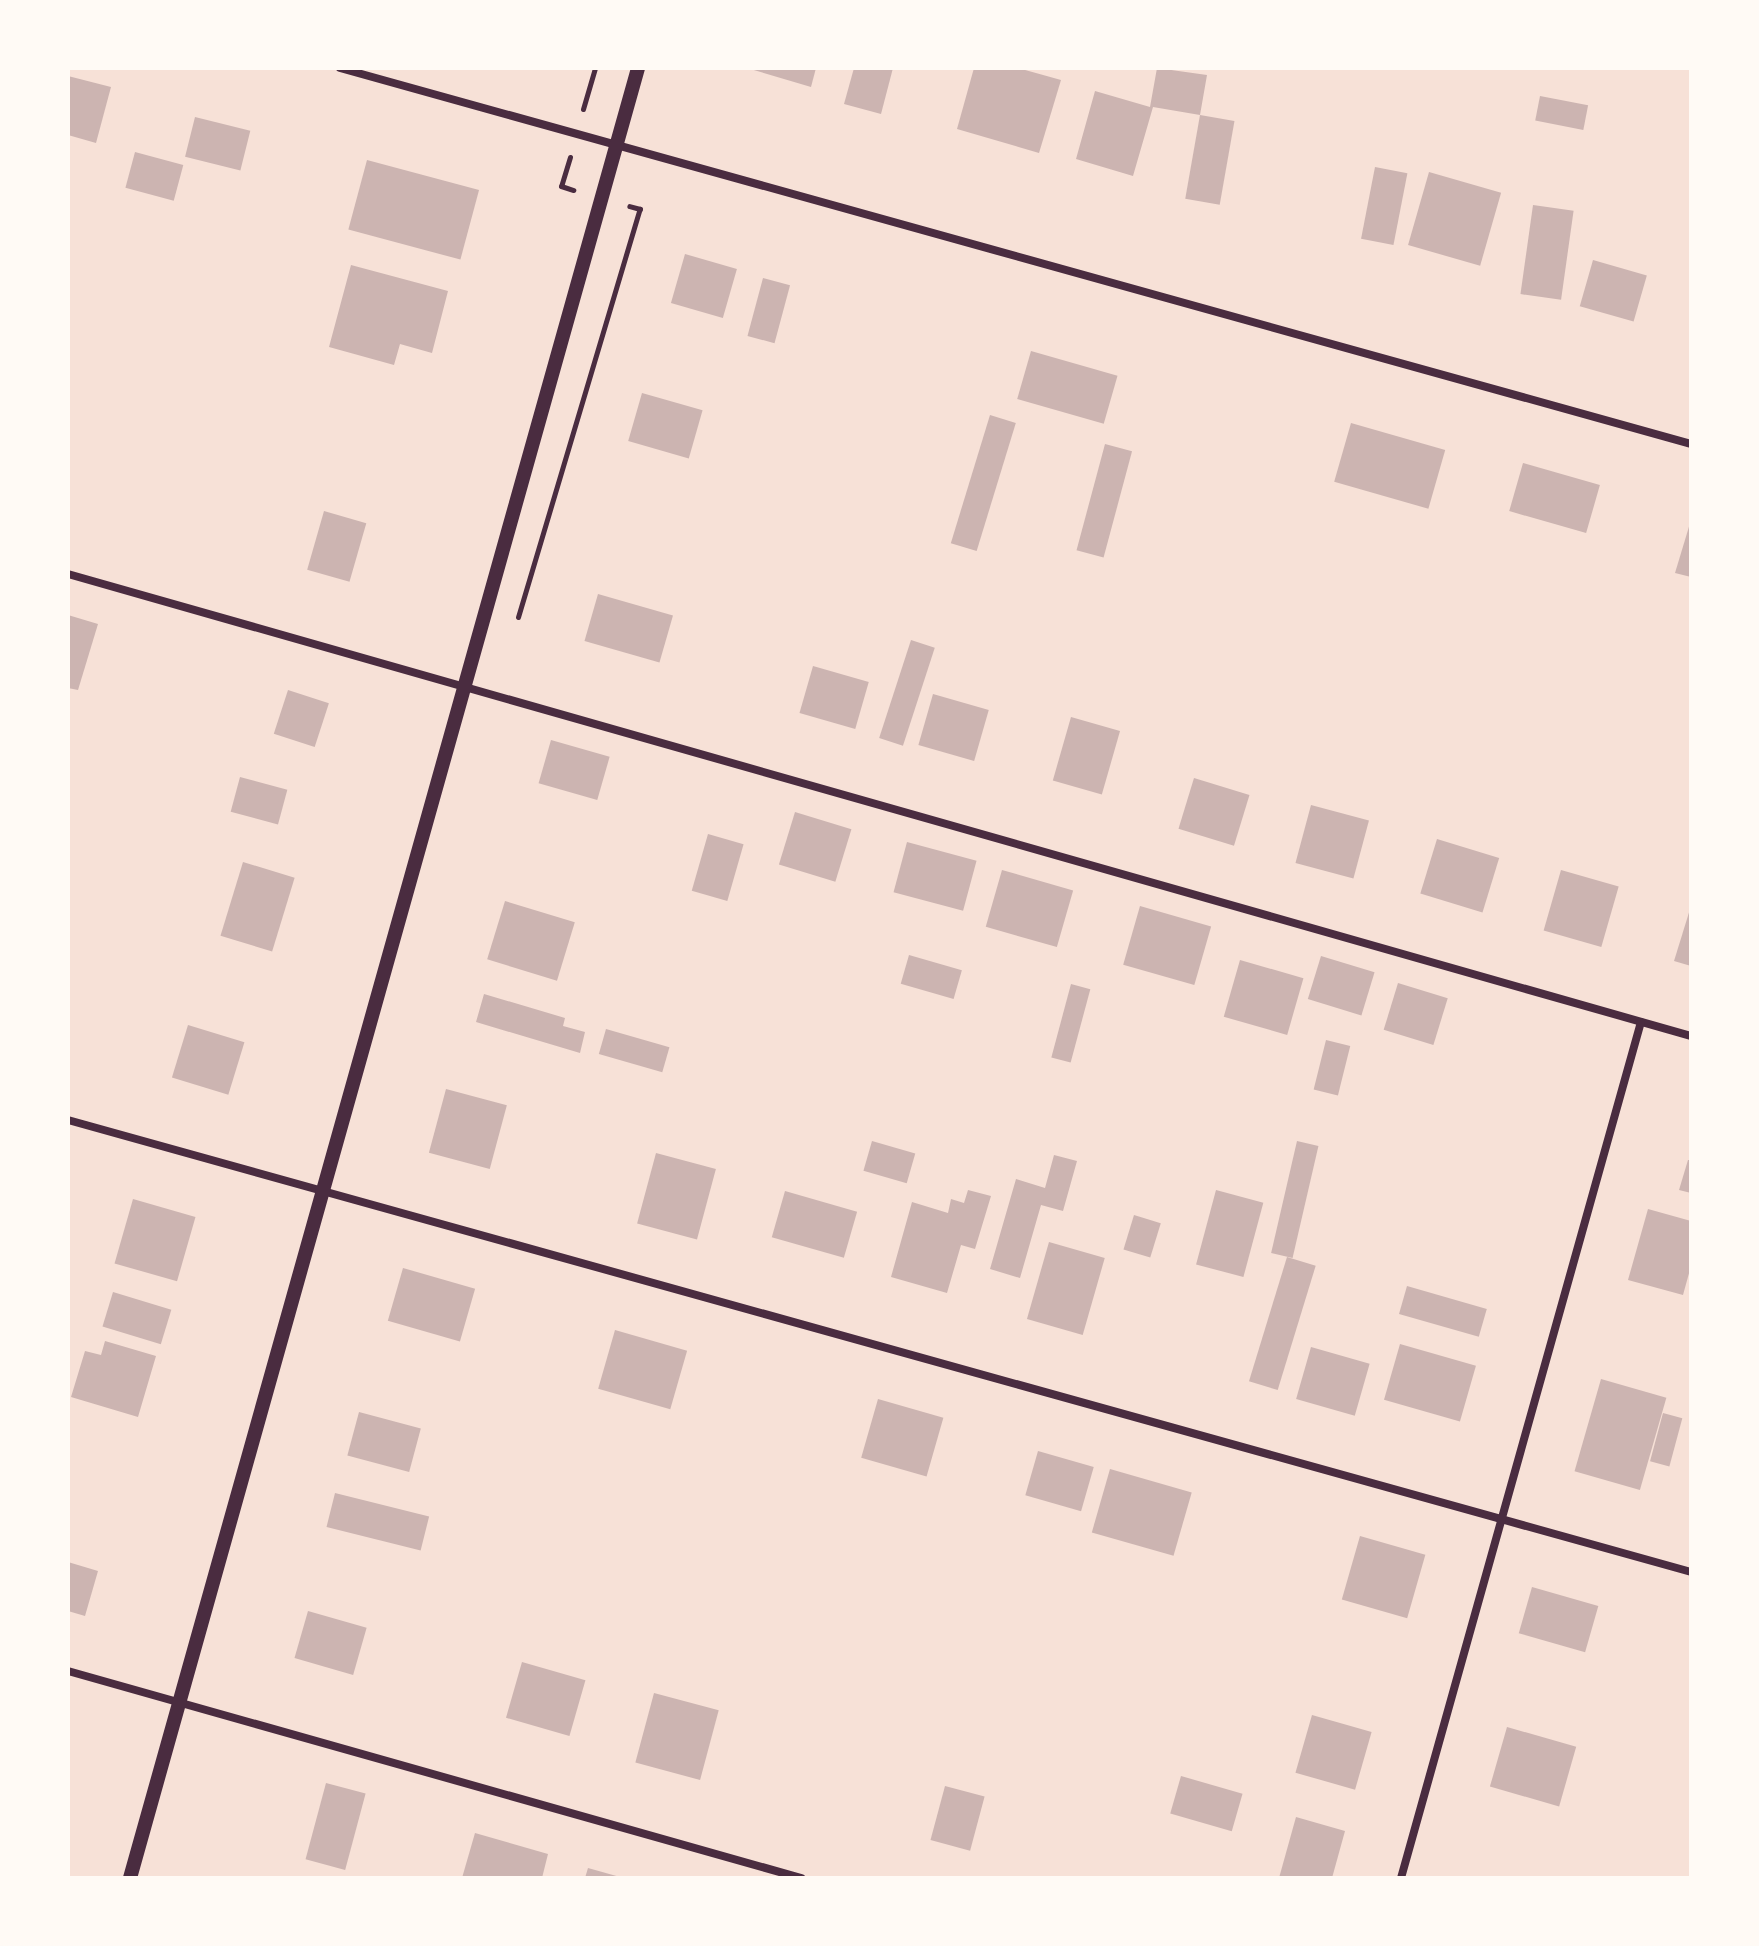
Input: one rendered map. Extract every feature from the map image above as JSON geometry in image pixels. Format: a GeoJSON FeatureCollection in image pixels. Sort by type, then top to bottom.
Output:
{"type":"FeatureCollection","features":[{"type":"Feature","properties":{"kind":"street"},"geometry":{"type":"LineString","coordinates":[[340,68],[616,148],[1691,444]]}},
{"type":"Feature","properties":{"kind":"street"},"geometry":{"type":"LineString","coordinates":[[130,1878],[638,68]]}},
{"type":"Feature","properties":{"kind":"street"},"geometry":{"type":"LineString","coordinates":[[68,574],[1691,1036]]}},
{"type":"Feature","properties":{"kind":"street"},"geometry":{"type":"LineString","coordinates":[[1401,1878],[1641,1022]]}},
{"type":"Feature","properties":{"kind":"street"},"geometry":{"type":"LineString","coordinates":[[68,1120],[1503,1516],[1691,1572]]}},
{"type":"Feature","properties":{"kind":"street"},"geometry":{"type":"LineString","coordinates":[[68,1671],[801,1878]]}},
{"type":"Feature","properties":{"kind":"building"},"geometry":{"type":"Polygon","coordinates":[[[747,68],[816,68],[811,87],[747,68]]]}},
{"type":"Feature","properties":{"kind":"building"},"geometry":{"type":"Polygon","coordinates":[[[854,68],[893,68],[881,114],[844,104],[854,68]]]}},
{"type":"Feature","properties":{"kind":"building"},"geometry":{"type":"Polygon","coordinates":[[[974,68],[1018,68],[1061,80],[1039,153],[957,129],[974,68]]]}},
{"type":"Feature","properties":{"kind":"building"},"geometry":{"type":"Polygon","coordinates":[[[1157,68],[1207,75],[1200,115],[1153,107],[1133,176],[1076,159],[1095,91],[1150,107],[1157,68]]]}},
{"type":"Feature","properties":{"kind":"building"},"geometry":{"type":"Polygon","coordinates":[[[68,76],[111,87],[96,143],[68,135],[68,76]]]}},
{"type":"Feature","properties":{"kind":"building"},"geometry":{"type":"Polygon","coordinates":[[[1540,96],[1588,105],[1583,130],[1535,121],[1540,96]]]}},
{"type":"Feature","properties":{"kind":"building"},"geometry":{"type":"Polygon","coordinates":[[[1200,115],[1234,121],[1220,205],[1185,199],[1200,115]]]}},
{"type":"Feature","properties":{"kind":"building"},"geometry":{"type":"Polygon","coordinates":[[[195,117],[250,131],[240,171],[185,157],[195,117]]]}},
{"type":"Feature","properties":{"kind":"building"},"geometry":{"type":"Polygon","coordinates":[[[135,152],[183,165],[174,201],[125,188],[135,152]]]}},
{"type":"Feature","properties":{"kind":"building"},"geometry":{"type":"Polygon","coordinates":[[[367,160],[479,190],[460,260],[348,230],[367,160]]]}},
{"type":"Feature","properties":{"kind":"building"},"geometry":{"type":"Polygon","coordinates":[[[1375,167],[1407,173],[1393,245],[1361,239],[1375,167]]]}},
{"type":"Feature","properties":{"kind":"building"},"geometry":{"type":"Polygon","coordinates":[[[1429,172],[1501,193],[1480,266],[1408,245],[1429,172]]]}},
{"type":"Feature","properties":{"kind":"building"},"geometry":{"type":"Polygon","coordinates":[[[1533,205],[1574,211],[1561,300],[1520,294],[1533,205]]]}},
{"type":"Feature","properties":{"kind":"building"},"geometry":{"type":"Polygon","coordinates":[[[685,254],[737,269],[723,318],[671,303],[685,254]]]}},
{"type":"Feature","properties":{"kind":"building"},"geometry":{"type":"Polygon","coordinates":[[[1593,260],[1647,275],[1634,322],[1580,306],[1593,260]]]}},
{"type":"Feature","properties":{"kind":"building"},"geometry":{"type":"Polygon","coordinates":[[[351,265],[448,291],[432,353],[400,344],[394,365],[329,347],[351,265]]]}},
{"type":"Feature","properties":{"kind":"building"},"geometry":{"type":"Polygon","coordinates":[[[763,278],[790,285],[775,343],[747,336],[763,278]]]}},
{"type":"Feature","properties":{"kind":"building"},"geometry":{"type":"Polygon","coordinates":[[[1031,351],[1118,376],[1104,424],[1017,399],[1031,351]]]}},
{"type":"Feature","properties":{"kind":"building"},"geometry":{"type":"Polygon","coordinates":[[[642,393],[703,410],[689,458],[628,441],[642,393]]]}},
{"type":"Feature","properties":{"kind":"building"},"geometry":{"type":"Polygon","coordinates":[[[990,415],[1016,423],[977,551],[951,543],[990,415]]]}},
{"type":"Feature","properties":{"kind":"building"},"geometry":{"type":"Polygon","coordinates":[[[1351,423],[1445,450],[1428,509],[1334,482],[1351,423]]]}},
{"type":"Feature","properties":{"kind":"building"},"geometry":{"type":"Polygon","coordinates":[[[1105,444],[1132,451],[1104,557],[1077,550],[1105,444]]]}},
{"type":"Feature","properties":{"kind":"building"},"geometry":{"type":"Polygon","coordinates":[[[1523,463],[1600,485],[1586,533],[1509,511],[1523,463]]]}},
{"type":"Feature","properties":{"kind":"building"},"geometry":{"type":"Polygon","coordinates":[[[324,511],[366,523],[349,582],[307,570],[324,511]]]}},
{"type":"Feature","properties":{"kind":"building"},"geometry":{"type":"Polygon","coordinates":[[[1691,520],[1691,577],[1675,573],[1691,520]]]}},
{"type":"Feature","properties":{"kind":"building"},"geometry":{"type":"Polygon","coordinates":[[[598,594],[673,615],[659,663],[584,641],[598,594]]]}},
{"type":"Feature","properties":{"kind":"building"},"geometry":{"type":"Polygon","coordinates":[[[68,615],[98,624],[78,690],[68,688],[68,615]]]}},
{"type":"Feature","properties":{"kind":"building"},"geometry":{"type":"Polygon","coordinates":[[[911,640],[935,648],[903,746],[879,738],[911,640]]]}},
{"type":"Feature","properties":{"kind":"building"},"geometry":{"type":"Polygon","coordinates":[[[813,666],[869,682],[855,729],[799,713],[813,666]]]}},
{"type":"Feature","properties":{"kind":"building"},"geometry":{"type":"Polygon","coordinates":[[[288,690],[329,703],[315,747],[274,734],[288,690]]]}},
{"type":"Feature","properties":{"kind":"building"},"geometry":{"type":"Polygon","coordinates":[[[933,694],[989,710],[974,761],[918,745],[933,694]]]}},
{"type":"Feature","properties":{"kind":"building"},"geometry":{"type":"Polygon","coordinates":[[[1071,717],[1120,731],[1102,795],[1053,780],[1071,717]]]}},
{"type":"Feature","properties":{"kind":"building"},"geometry":{"type":"Polygon","coordinates":[[[551,740],[610,757],[597,800],[539,783],[551,740]]]}},
{"type":"Feature","properties":{"kind":"building"},"geometry":{"type":"Polygon","coordinates":[[[240,777],[287,790],[278,824],[231,812],[240,777]]]}},
{"type":"Feature","properties":{"kind":"building"},"geometry":{"type":"Polygon","coordinates":[[[1194,778],[1249,795],[1234,846],[1179,829],[1194,778]]]}},
{"type":"Feature","properties":{"kind":"building"},"geometry":{"type":"Polygon","coordinates":[[[1311,805],[1369,821],[1353,878],[1295,863],[1311,805]]]}},
{"type":"Feature","properties":{"kind":"building"},"geometry":{"type":"Polygon","coordinates":[[[795,812],[851,829],[835,882],[779,865],[795,812]]]}},
{"type":"Feature","properties":{"kind":"building"},"geometry":{"type":"Polygon","coordinates":[[[708,834],[744,844],[727,901],[692,891],[708,834]]]}},
{"type":"Feature","properties":{"kind":"building"},"geometry":{"type":"Polygon","coordinates":[[[1437,839],[1499,858],[1482,913],[1420,894],[1437,839]]]}},
{"type":"Feature","properties":{"kind":"building"},"geometry":{"type":"Polygon","coordinates":[[[907,842],[977,861],[963,911],[894,892],[907,842]]]}},
{"type":"Feature","properties":{"kind":"building"},"geometry":{"type":"Polygon","coordinates":[[[243,862],[295,878],[272,951],[220,936],[243,862]]]}},
{"type":"Feature","properties":{"kind":"building"},"geometry":{"type":"Polygon","coordinates":[[[1002,870],[1073,890],[1057,947],[986,927],[1002,870]]]}},
{"type":"Feature","properties":{"kind":"building"},"geometry":{"type":"Polygon","coordinates":[[[1561,870],[1619,887],[1601,947],[1544,931],[1561,870]]]}},
{"type":"Feature","properties":{"kind":"building"},"geometry":{"type":"Polygon","coordinates":[[[505,901],[575,922],[557,981],[487,959],[505,901]]]}},
{"type":"Feature","properties":{"kind":"building"},"geometry":{"type":"Polygon","coordinates":[[[1140,906],[1211,926],[1194,985],[1123,965],[1140,906]]]}},
{"type":"Feature","properties":{"kind":"building"},"geometry":{"type":"Polygon","coordinates":[[[1691,906],[1691,966],[1674,961],[1691,906]]]}},
{"type":"Feature","properties":{"kind":"building"},"geometry":{"type":"Polygon","coordinates":[[[909,955],[962,970],[954,999],[901,984],[909,955]]]}},
{"type":"Feature","properties":{"kind":"building"},"geometry":{"type":"Polygon","coordinates":[[[1321,956],[1375,972],[1361,1015],[1308,999],[1321,956]]]}},
{"type":"Feature","properties":{"kind":"building"},"geometry":{"type":"Polygon","coordinates":[[[1240,960],[1303,978],[1287,1035],[1224,1017],[1240,960]]]}},
{"type":"Feature","properties":{"kind":"building"},"geometry":{"type":"Polygon","coordinates":[[[1398,983],[1448,998],[1433,1045],[1384,1030],[1398,983]]]}},
{"type":"Feature","properties":{"kind":"building"},"geometry":{"type":"Polygon","coordinates":[[[1071,984],[1090,989],[1071,1063],[1051,1057],[1071,984]]]}},
{"type":"Feature","properties":{"kind":"building"},"geometry":{"type":"Polygon","coordinates":[[[484,994],[565,1018],[563,1026],[585,1032],[580,1053],[476,1022],[484,994]]]}},
{"type":"Feature","properties":{"kind":"building"},"geometry":{"type":"Polygon","coordinates":[[[188,1025],[244,1042],[228,1095],[172,1078],[188,1025]]]}},
{"type":"Feature","properties":{"kind":"building"},"geometry":{"type":"Polygon","coordinates":[[[606,1029],[669,1047],[662,1072],[599,1054],[606,1029]]]}},
{"type":"Feature","properties":{"kind":"building"},"geometry":{"type":"Polygon","coordinates":[[[1326,1040],[1350,1046],[1338,1096],[1314,1089],[1326,1040]]]}},
{"type":"Feature","properties":{"kind":"building"},"geometry":{"type":"Polygon","coordinates":[[[446,1089],[507,1105],[490,1169],[429,1153],[446,1089]]]}},
{"type":"Feature","properties":{"kind":"building"},"geometry":{"type":"Polygon","coordinates":[[[872,1141],[915,1153],[907,1183],[863,1171],[872,1141]]]}},
{"type":"Feature","properties":{"kind":"building"},"geometry":{"type":"Polygon","coordinates":[[[1297,1141],[1318,1146],[1293,1258],[1271,1253],[1297,1141]]]}},
{"type":"Feature","properties":{"kind":"building"},"geometry":{"type":"Polygon","coordinates":[[[656,1153],[716,1169],[697,1240],[637,1224],[656,1153]]]}},
{"type":"Feature","properties":{"kind":"building"},"geometry":{"type":"Polygon","coordinates":[[[1054,1155],[1077,1161],[1063,1211],[1041,1205],[1020,1278],[990,1269],[1016,1179],[1045,1188],[1054,1155]]]}},
{"type":"Feature","properties":{"kind":"building"},"geometry":{"type":"Polygon","coordinates":[[[1688,1160],[1691,1160],[1691,1193],[1679,1190],[1688,1160]]]}},
{"type":"Feature","properties":{"kind":"building"},"geometry":{"type":"Polygon","coordinates":[[[968,1190],[991,1196],[975,1249],[961,1245],[947,1293],[891,1277],[912,1202],[948,1213],[951,1199],[964,1203],[968,1190]]]}},
{"type":"Feature","properties":{"kind":"building"},"geometry":{"type":"Polygon","coordinates":[[[1216,1190],[1263,1203],[1243,1277],[1196,1264],[1216,1190]]]}},
{"type":"Feature","properties":{"kind":"building"},"geometry":{"type":"Polygon","coordinates":[[[785,1191],[857,1212],[844,1258],[772,1237],[785,1191]]]}},
{"type":"Feature","properties":{"kind":"building"},"geometry":{"type":"Polygon","coordinates":[[[133,1199],[195,1217],[177,1281],[115,1263],[133,1199]]]}},
{"type":"Feature","properties":{"kind":"building"},"geometry":{"type":"Polygon","coordinates":[[[1648,1209],[1691,1221],[1691,1266],[1683,1295],[1628,1280],[1648,1209]]]}},
{"type":"Feature","properties":{"kind":"building"},"geometry":{"type":"Polygon","coordinates":[[[1134,1215],[1161,1223],[1150,1258],[1123,1249],[1134,1215]]]}},
{"type":"Feature","properties":{"kind":"building"},"geometry":{"type":"Polygon","coordinates":[[[1049,1242],[1105,1258],[1083,1335],[1027,1319],[1049,1242]]]}},
{"type":"Feature","properties":{"kind":"building"},"geometry":{"type":"Polygon","coordinates":[[[1287,1257],[1316,1266],[1278,1390],[1249,1381],[1287,1257]]]}},
{"type":"Feature","properties":{"kind":"building"},"geometry":{"type":"Polygon","coordinates":[[[403,1268],[475,1289],[460,1342],[388,1321],[403,1268]]]}},
{"type":"Feature","properties":{"kind":"building"},"geometry":{"type":"Polygon","coordinates":[[[1407,1286],[1487,1309],[1479,1337],[1399,1314],[1407,1286]]]}},
{"type":"Feature","properties":{"kind":"building"},"geometry":{"type":"Polygon","coordinates":[[[113,1292],[171,1310],[161,1344],[102,1326],[113,1292]]]}},
{"type":"Feature","properties":{"kind":"building"},"geometry":{"type":"Polygon","coordinates":[[[615,1330],[687,1351],[670,1409],[598,1389],[615,1330]]]}},
{"type":"Feature","properties":{"kind":"building"},"geometry":{"type":"Polygon","coordinates":[[[105,1341],[156,1356],[138,1417],[71,1397],[85,1351],[101,1355],[105,1341]]]}},
{"type":"Feature","properties":{"kind":"building"},"geometry":{"type":"Polygon","coordinates":[[[1400,1344],[1476,1366],[1460,1422],[1384,1400],[1400,1344]]]}},
{"type":"Feature","properties":{"kind":"building"},"geometry":{"type":"Polygon","coordinates":[[[1311,1347],[1370,1364],[1355,1416],[1296,1399],[1311,1347]]]}},
{"type":"Feature","properties":{"kind":"building"},"geometry":{"type":"Polygon","coordinates":[[[1601,1379],[1666,1398],[1640,1490],[1575,1471],[1601,1379]]]}},
{"type":"Feature","properties":{"kind":"building"},"geometry":{"type":"Polygon","coordinates":[[[878,1399],[943,1418],[927,1476],[861,1458],[878,1399]]]}},
{"type":"Feature","properties":{"kind":"building"},"geometry":{"type":"Polygon","coordinates":[[[359,1412],[421,1429],[409,1472],[347,1455],[359,1412]]]}},
{"type":"Feature","properties":{"kind":"building"},"geometry":{"type":"Polygon","coordinates":[[[1663,1413],[1682,1418],[1669,1466],[1650,1461],[1663,1413]]]}},
{"type":"Feature","properties":{"kind":"building"},"geometry":{"type":"Polygon","coordinates":[[[1038,1451],[1094,1467],[1081,1511],[1025,1495],[1038,1451]]]}},
{"type":"Feature","properties":{"kind":"building"},"geometry":{"type":"Polygon","coordinates":[[[1110,1469],[1192,1492],[1174,1556],[1092,1532],[1110,1469]]]}},
{"type":"Feature","properties":{"kind":"building"},"geometry":{"type":"Polygon","coordinates":[[[335,1493],[429,1516],[421,1550],[327,1527],[335,1493]]]}},
{"type":"Feature","properties":{"kind":"building"},"geometry":{"type":"Polygon","coordinates":[[[1360,1536],[1425,1555],[1407,1618],[1342,1599],[1360,1536]]]}},
{"type":"Feature","properties":{"kind":"building"},"geometry":{"type":"Polygon","coordinates":[[[68,1562],[98,1571],[85,1616],[68,1611],[68,1562]]]}},
{"type":"Feature","properties":{"kind":"building"},"geometry":{"type":"Polygon","coordinates":[[[1532,1587],[1598,1606],[1585,1652],[1519,1633],[1532,1587]]]}},
{"type":"Feature","properties":{"kind":"building"},"geometry":{"type":"Polygon","coordinates":[[[308,1611],[367,1628],[353,1675],[294,1658],[308,1611]]]}},
{"type":"Feature","properties":{"kind":"building"},"geometry":{"type":"Polygon","coordinates":[[[522,1662],[585,1680],[569,1736],[506,1718],[522,1662]]]}},
{"type":"Feature","properties":{"kind":"building"},"geometry":{"type":"Polygon","coordinates":[[[654,1693],[719,1710],[700,1780],[635,1763],[654,1693]]]}},
{"type":"Feature","properties":{"kind":"building"},"geometry":{"type":"Polygon","coordinates":[[[1312,1715],[1372,1732],[1355,1790],[1295,1773],[1312,1715]]]}},
{"type":"Feature","properties":{"kind":"building"},"geometry":{"type":"Polygon","coordinates":[[[1507,1727],[1576,1747],[1559,1806],[1490,1787],[1507,1727]]]}},
{"type":"Feature","properties":{"kind":"building"},"geometry":{"type":"Polygon","coordinates":[[[1181,1776],[1243,1794],[1232,1831],[1170,1813],[1181,1776]]]}},
{"type":"Feature","properties":{"kind":"building"},"geometry":{"type":"Polygon","coordinates":[[[326,1783],[366,1794],[345,1870],[306,1859],[326,1783]]]}},
{"type":"Feature","properties":{"kind":"building"},"geometry":{"type":"Polygon","coordinates":[[[945,1786],[985,1797],[970,1851],[931,1840],[945,1786]]]}},
{"type":"Feature","properties":{"kind":"building"},"geometry":{"type":"Polygon","coordinates":[[[1296,1817],[1345,1831],[1332,1878],[1279,1878],[1296,1817]]]}},
{"type":"Feature","properties":{"kind":"building"},"geometry":{"type":"Polygon","coordinates":[[[475,1833],[548,1854],[542,1878],[462,1878],[475,1833]]]}},
{"type":"Feature","properties":{"kind":"building"},"geometry":{"type":"Polygon","coordinates":[[[588,1868],[620,1877],[620,1878],[585,1878],[588,1868]]]}}]}
